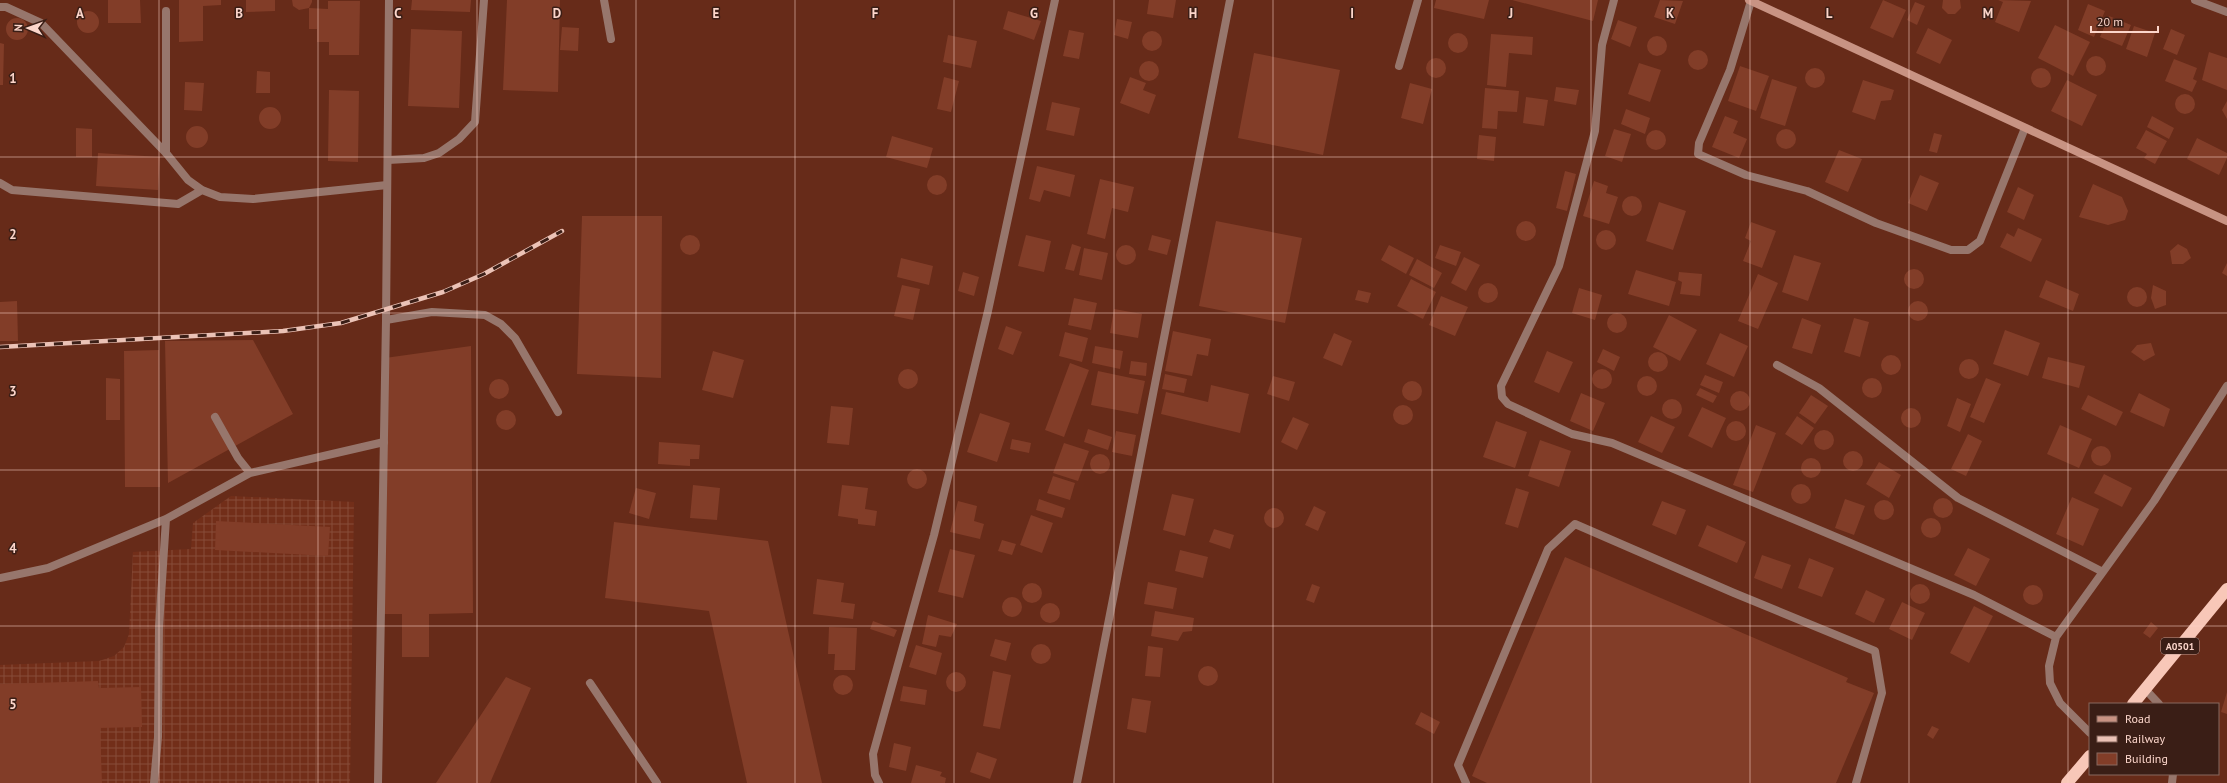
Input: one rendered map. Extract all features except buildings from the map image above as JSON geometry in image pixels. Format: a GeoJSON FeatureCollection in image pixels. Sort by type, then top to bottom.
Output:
{"type":"FeatureCollection","features":[{"type":"Feature","properties":{"kind":"highway","name":"A0501"},"geometry":{"type":"LineString","coordinates":[[2134,703],[2227,589]]}},
{"type":"Feature","properties":{"kind":"highway"},"geometry":{"type":"LineString","coordinates":[[2067,783],[2089,757]]}},
{"type":"Feature","properties":{"kind":"street"},"geometry":{"type":"LineString","coordinates":[[378,783],[386,320],[388,0]]}},
{"type":"Feature","properties":{"kind":"street"},"geometry":{"type":"LineString","coordinates":[[388,160],[424,158],[439,152],[459,139],[475,122],[484,0]]}},
{"type":"Feature","properties":{"kind":"street"},"geometry":{"type":"LineString","coordinates":[[604,0],[611,39]]}},
{"type":"Feature","properties":{"kind":"street"},"geometry":{"type":"LineString","coordinates":[[878,783],[875,774],[873,754],[938,520],[988,311],[1055,0]]}},
{"type":"Feature","properties":{"kind":"street"},"geometry":{"type":"LineString","coordinates":[[1077,783],[1230,0]]}},
{"type":"Feature","properties":{"kind":"street"},"geometry":{"type":"LineString","coordinates":[[1399,66],[1418,0]]}},
{"type":"Feature","properties":{"kind":"street"},"geometry":{"type":"LineString","coordinates":[[1614,0],[1602,45],[1595,131],[1559,266],[1501,386],[1502,397],[1508,404],[1572,434],[1612,443],[1974,595],[2056,637]]}},
{"type":"Feature","properties":{"kind":"street"},"geometry":{"type":"LineString","coordinates":[[2025,128],[1980,241],[1968,250],[1951,250],[1876,223],[1807,191],[1746,175],[1698,154],[1700,143],[1730,70],[1750,0],[2227,221]]}},
{"type":"Feature","properties":{"kind":"street"},"geometry":{"type":"LineString","coordinates":[[2195,0],[2227,12]]}},
{"type":"Feature","properties":{"kind":"street"},"geometry":{"type":"LineString","coordinates":[[0,7],[6,7],[41,23],[166,152],[188,180],[202,190],[220,197],[253,200],[387,185]]}},
{"type":"Feature","properties":{"kind":"street"},"geometry":{"type":"LineString","coordinates":[[166,11],[166,152]]}},
{"type":"Feature","properties":{"kind":"street"},"geometry":{"type":"LineString","coordinates":[[0,184],[12,190],[178,204],[202,190]]}},
{"type":"Feature","properties":{"kind":"street"},"geometry":{"type":"LineString","coordinates":[[386,320],[432,312],[485,315],[501,324],[515,338],[558,412]]}},
{"type":"Feature","properties":{"kind":"street"},"geometry":{"type":"LineString","coordinates":[[1777,365],[1819,388],[1958,498],[2103,572]]}},
{"type":"Feature","properties":{"kind":"street"},"geometry":{"type":"LineString","coordinates":[[2089,732],[2060,703],[2050,683],[2049,666],[2056,637],[2154,501],[2227,386]]}},
{"type":"Feature","properties":{"kind":"street"},"geometry":{"type":"LineString","coordinates":[[215,417],[238,458],[250,474]]}},
{"type":"Feature","properties":{"kind":"street"},"geometry":{"type":"LineString","coordinates":[[0,578],[48,568],[166,520],[250,474],[384,442]]}},
{"type":"Feature","properties":{"kind":"street"},"geometry":{"type":"LineString","coordinates":[[154,783],[158,737],[159,628],[166,520]]}},
{"type":"Feature","properties":{"kind":"street"},"geometry":{"type":"LineString","coordinates":[[1466,783],[1458,765],[1548,549],[1575,524],[1734,593],[1875,650],[1882,693],[1856,783]]}},
{"type":"Feature","properties":{"kind":"street"},"geometry":{"type":"LineString","coordinates":[[590,683],[657,783]]}},
{"type":"Feature","properties":{"kind":"street"},"geometry":{"type":"LineString","coordinates":[[2145,689],[2159,703]]}},
{"type":"Feature","properties":{"kind":"shaded area"},"geometry":{"type":"Polygon","coordinates":[[[231,496],[354,502],[350,783],[0,783],[0,665],[99,661],[114,656],[124,647],[129,634],[133,552],[191,549],[193,523],[231,496]]]}},
{"type":"Feature","properties":{"kind":"railway"},"geometry":{"type":"LineString","coordinates":[[0,347],[283,331],[341,323],[443,292],[484,274],[562,231]]}}]}
